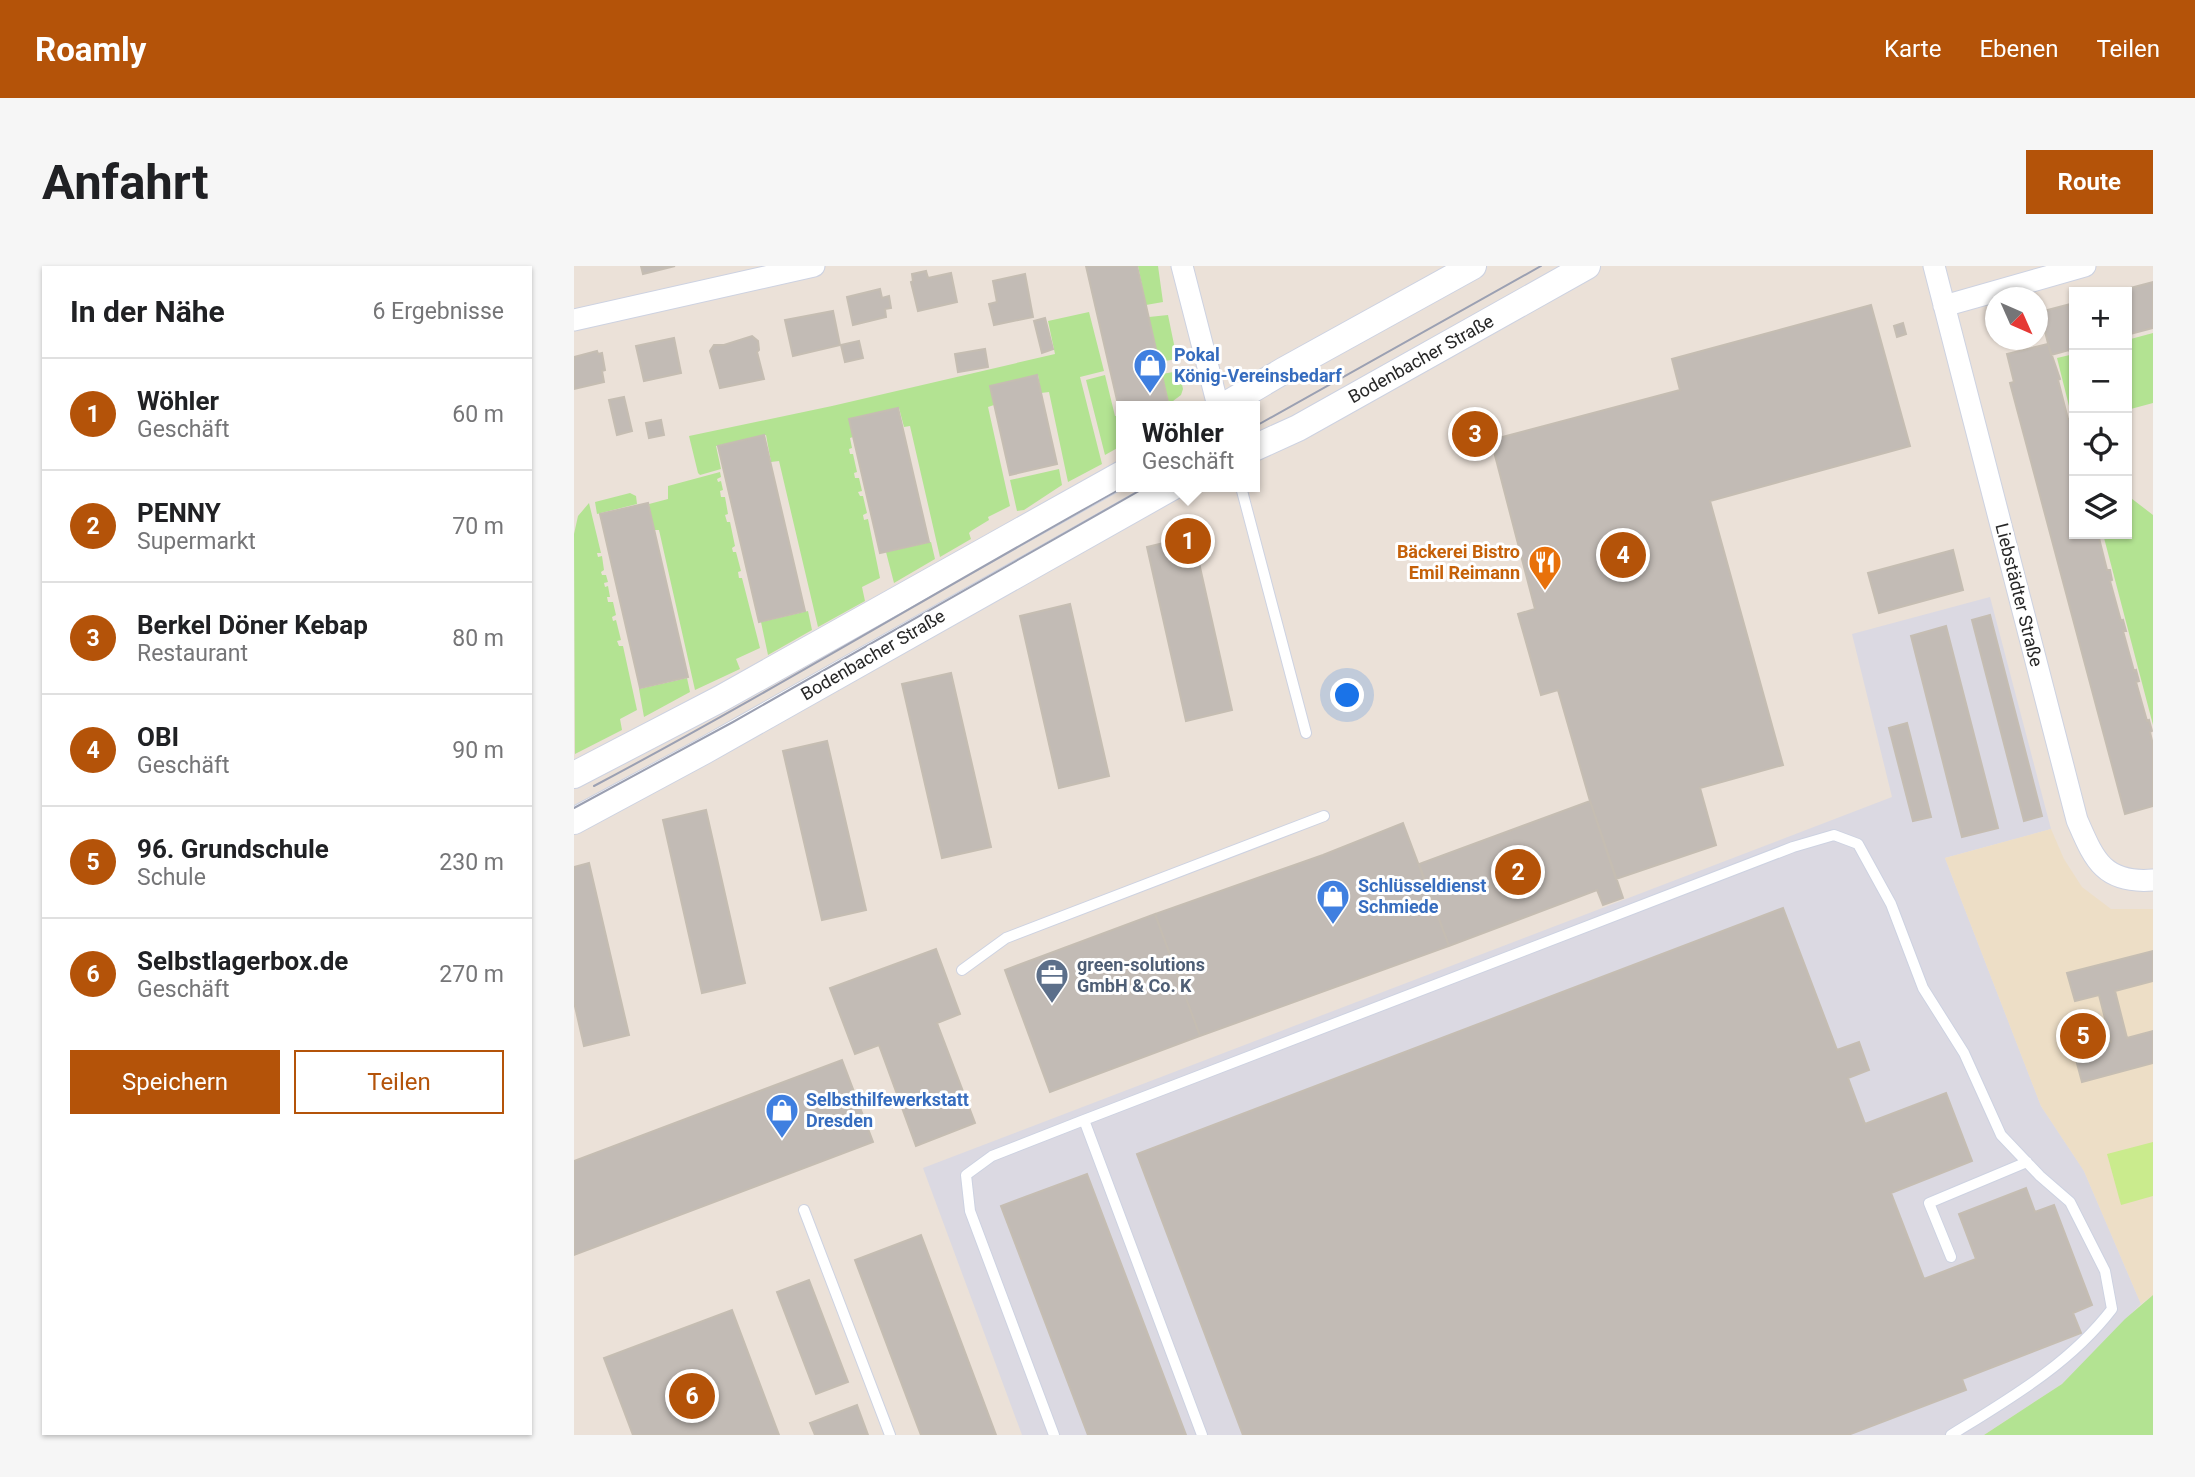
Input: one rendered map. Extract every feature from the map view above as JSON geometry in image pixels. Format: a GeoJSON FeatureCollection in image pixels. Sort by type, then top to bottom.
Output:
{"type":"FeatureCollection","features":[{"type":"Feature","properties":{"kind":"street"},"geometry":{"type":"LineString","coordinates":[[574,320],[814,266]]}},
{"type":"Feature","properties":{"kind":"street"},"geometry":{"type":"LineString","coordinates":[[1182,266],[1216,401]]}},
{"type":"Feature","properties":{"kind":"street"},"geometry":{"type":"LineString","coordinates":[[1233,401],[1473,266]]}},
{"type":"Feature","properties":{"kind":"street","name":"Bodenbacher Straße"},"geometry":{"type":"LineString","coordinates":[[1260,446],[1298,428],[1587,266]]}},
{"type":"Feature","properties":{"kind":"street","name":"Liebstädter Straße"},"geometry":{"type":"LineString","coordinates":[[1934,266],[2077,820],[2093,857],[2112,875],[2139,881],[2153,880]]}},
{"type":"Feature","properties":{"kind":"street"},"geometry":{"type":"LineString","coordinates":[[1944,306],[2085,266]]}},
{"type":"Feature","properties":{"kind":"street","name":"Bodenbacher Straße"},"geometry":{"type":"LineString","coordinates":[[574,775],[764,675],[1116,477]]}},
{"type":"Feature","properties":{"kind":"street","name":"Bodenbacher Straße"},"geometry":{"type":"LineString","coordinates":[[574,821],[1163,492]]}},
{"type":"Feature","properties":{"kind":"lane"},"geometry":{"type":"LineString","coordinates":[[1242,492],[1306,733]]}},
{"type":"Feature","properties":{"kind":"lane"},"geometry":{"type":"LineString","coordinates":[[962,970],[1006,938],[1324,816]]}},
{"type":"Feature","properties":{"kind":"lane"},"geometry":{"type":"LineString","coordinates":[[1054,1435],[970,1211],[967,1175],[992,1156],[1793,847],[1834,835],[1858,844],[1891,904],[1923,988],[1964,1053],[2001,1135],[2070,1202],[2105,1271],[2112,1310],[2096,1330],[2059,1363],[2009,1399],[1951,1435]]}},
{"type":"Feature","properties":{"kind":"lane"},"geometry":{"type":"LineString","coordinates":[[1084,1120],[1202,1435]]}},
{"type":"Feature","properties":{"kind":"lane"},"geometry":{"type":"LineString","coordinates":[[1951,1257],[1929,1203],[2027,1162]]}},
{"type":"Feature","properties":{"kind":"lane"},"geometry":{"type":"LineString","coordinates":[[804,1210],[890,1435]]}},
{"type":"Feature","properties":{"kind":"shaded area"},"geometry":{"type":"Polygon","coordinates":[[[1990,597],[2051,829],[1945,858],[2041,1106],[2084,1171],[2141,1304],[2062,1384],[1984,1435],[1022,1435],[923,1168],[1892,797],[1852,634],[1990,597]]]}},
{"type":"Feature","properties":{"kind":"shaded area"},"geometry":{"type":"Polygon","coordinates":[[[2051,829],[2064,859],[2082,887],[2111,909],[2153,909],[2153,1295],[2141,1304],[2084,1171],[2041,1106],[1945,858],[2051,829]]]}},
{"type":"Feature","properties":{"kind":"green space"},"geometry":{"type":"Polygon","coordinates":[[[1138,266],[1158,266],[1163,302],[1146,305],[1138,266]]]}},
{"type":"Feature","properties":{"kind":"green space"},"geometry":{"type":"Polygon","coordinates":[[[1089,312],[1104,371],[1080,377],[1102,464],[1068,482],[1049,392],[1041,393],[1038,375],[990,386],[994,405],[988,407],[1010,506],[988,517],[989,520],[969,533],[971,539],[940,557],[910,426],[904,427],[899,408],[849,419],[853,437],[850,438],[852,448],[849,449],[850,454],[853,454],[857,472],[854,473],[855,478],[859,478],[862,491],[858,492],[863,496],[867,513],[863,515],[864,520],[868,519],[880,578],[862,587],[865,601],[818,627],[779,461],[771,462],[766,435],[716,446],[721,469],[700,475],[698,473],[689,436],[1055,354],[1048,321],[1089,312]]]}},
{"type":"Feature","properties":{"kind":"green space"},"geometry":{"type":"Polygon","coordinates":[[[1168,315],[1177,359],[1159,362],[1149,317],[1168,315]]]}},
{"type":"Feature","properties":{"kind":"green space"},"geometry":{"type":"Polygon","coordinates":[[[2153,333],[2153,403],[2132,409],[2132,350],[2132,339],[2153,333]]]}},
{"type":"Feature","properties":{"kind":"green space"},"geometry":{"type":"Polygon","coordinates":[[[2069,355],[2069,406],[2057,358],[2069,355]]]}},
{"type":"Feature","properties":{"kind":"green space"},"geometry":{"type":"Polygon","coordinates":[[[1179,371],[1183,389],[1181,395],[1173,401],[1168,401],[1162,374],[1179,371]]]}},
{"type":"Feature","properties":{"kind":"green space"},"geometry":{"type":"Polygon","coordinates":[[[1105,375],[1116,416],[1116,449],[1105,455],[1086,380],[1105,375]]]}},
{"type":"Feature","properties":{"kind":"green space"},"geometry":{"type":"Polygon","coordinates":[[[1059,469],[1062,485],[1024,510],[1017,511],[1010,480],[1059,469]]]}},
{"type":"Feature","properties":{"kind":"green space"},"geometry":{"type":"Polygon","coordinates":[[[720,472],[721,477],[717,479],[718,482],[721,481],[723,490],[720,491],[721,497],[725,497],[728,514],[725,515],[727,522],[730,522],[735,546],[732,548],[733,552],[736,552],[741,571],[738,572],[739,578],[742,578],[760,648],[736,659],[740,669],[695,690],[659,530],[654,530],[649,504],[668,499],[668,486],[720,472]]]}},
{"type":"Feature","properties":{"kind":"green space"},"geometry":{"type":"Polygon","coordinates":[[[630,493],[636,496],[637,504],[597,514],[595,502],[630,493]]]}},
{"type":"Feature","properties":{"kind":"green space"},"geometry":{"type":"Polygon","coordinates":[[[2132,499],[2153,515],[2153,725],[2104,539],[2132,539],[2132,499]]]}},
{"type":"Feature","properties":{"kind":"green space"},"geometry":{"type":"Polygon","coordinates":[[[589,503],[601,553],[597,553],[598,557],[602,556],[604,570],[601,572],[606,575],[608,582],[604,583],[605,587],[608,586],[608,602],[613,602],[616,615],[612,617],[613,621],[616,620],[621,640],[617,641],[619,646],[623,646],[637,710],[620,719],[622,730],[575,754],[574,534],[578,516],[589,503]]]}},
{"type":"Feature","properties":{"kind":"green space"},"geometry":{"type":"Polygon","coordinates":[[[931,542],[935,559],[894,583],[886,552],[931,542]]]}},
{"type":"Feature","properties":{"kind":"green space"},"geometry":{"type":"Polygon","coordinates":[[[808,611],[812,630],[768,655],[761,622],[808,611]]]}},
{"type":"Feature","properties":{"kind":"green space"},"geometry":{"type":"Polygon","coordinates":[[[687,678],[690,692],[644,717],[639,689],[687,678]]]}},
{"type":"Feature","properties":{"kind":"green space"},"geometry":{"type":"Polygon","coordinates":[[[2153,1142],[2153,1196],[2121,1205],[2107,1154],[2153,1142]]]}},
{"type":"Feature","properties":{"kind":"green space"},"geometry":{"type":"Polygon","coordinates":[[[2153,1295],[2153,1435],[1984,1435],[2062,1384],[2125,1319],[2153,1295]]]}},
{"type":"Feature","properties":{"kind":"building"},"geometry":{"type":"Polygon","coordinates":[[[641,266],[675,266],[643,274],[641,266]]]}},
{"type":"Feature","properties":{"kind":"building"},"geometry":{"type":"Polygon","coordinates":[[[1086,266],[1137,266],[1168,401],[1117,401],[1086,266]]]}},
{"type":"Feature","properties":{"kind":"building"},"geometry":{"type":"Polygon","coordinates":[[[926,271],[928,278],[951,273],[957,302],[918,311],[911,282],[912,274],[926,271]]]}},
{"type":"Feature","properties":{"kind":"building"},"geometry":{"type":"Polygon","coordinates":[[[1025,274],[1033,317],[994,325],[989,304],[997,302],[993,281],[1025,274]]]}},
{"type":"Feature","properties":{"kind":"building"},"geometry":{"type":"Polygon","coordinates":[[[2153,282],[2153,328],[2132,333],[2132,288],[2153,282]]]}},
{"type":"Feature","properties":{"kind":"building"},"geometry":{"type":"Polygon","coordinates":[[[880,289],[882,298],[889,296],[891,308],[885,309],[886,317],[853,325],[847,297],[880,289]]]}},
{"type":"Feature","properties":{"kind":"building"},"geometry":{"type":"Polygon","coordinates":[[[2069,304],[2069,350],[2051,355],[2048,343],[2048,310],[2069,304]]]}},
{"type":"Feature","properties":{"kind":"building"},"geometry":{"type":"Polygon","coordinates":[[[1871,305],[1910,446],[1710,501],[1783,765],[1700,788],[1716,845],[1616,879],[1558,690],[1541,695],[1518,614],[1535,609],[1491,440],[1680,390],[1672,359],[1871,305]]]}},
{"type":"Feature","properties":{"kind":"building"},"geometry":{"type":"Polygon","coordinates":[[[833,311],[840,345],[793,356],[785,320],[833,311]]]}},
{"type":"Feature","properties":{"kind":"building"},"geometry":{"type":"Polygon","coordinates":[[[1045,318],[1053,349],[1042,353],[1034,321],[1045,318]]]}},
{"type":"Feature","properties":{"kind":"building"},"geometry":{"type":"Polygon","coordinates":[[[1903,323],[1906,334],[1897,337],[1894,326],[1903,323]]]}},
{"type":"Feature","properties":{"kind":"building"},"geometry":{"type":"Polygon","coordinates":[[[752,336],[758,341],[757,352],[764,379],[720,388],[710,351],[714,345],[724,345],[752,336]]]}},
{"type":"Feature","properties":{"kind":"building"},"geometry":{"type":"Polygon","coordinates":[[[674,338],[681,373],[644,381],[636,346],[674,338]]]}},
{"type":"Feature","properties":{"kind":"building"},"geometry":{"type":"Polygon","coordinates":[[[859,341],[863,358],[845,362],[841,345],[859,341]]]}},
{"type":"Feature","properties":{"kind":"building"},"geometry":{"type":"Polygon","coordinates":[[[2048,344],[2060,379],[2058,380],[2069,419],[2069,539],[2099,539],[2107,570],[2110,570],[2110,581],[2126,631],[2123,631],[2139,681],[2136,682],[2152,731],[2153,806],[2125,814],[2010,383],[2014,382],[2007,354],[2023,350],[2048,350],[2048,344]]]}},
{"type":"Feature","properties":{"kind":"building"},"geometry":{"type":"Polygon","coordinates":[[[985,349],[988,367],[958,372],[955,354],[985,349]]]}},
{"type":"Feature","properties":{"kind":"building"},"geometry":{"type":"Polygon","coordinates":[[[597,351],[598,354],[602,353],[604,382],[574,389],[574,357],[597,351]]]}},
{"type":"Feature","properties":{"kind":"building"},"geometry":{"type":"Polygon","coordinates":[[[1037,375],[1057,464],[1010,475],[990,386],[1037,375]]]}},
{"type":"Feature","properties":{"kind":"building"},"geometry":{"type":"Polygon","coordinates":[[[624,397],[632,431],[617,435],[609,400],[624,397]]]}},
{"type":"Feature","properties":{"kind":"building"},"geometry":{"type":"Polygon","coordinates":[[[898,408],[929,542],[880,553],[849,419],[898,408]]]}},
{"type":"Feature","properties":{"kind":"building"},"geometry":{"type":"Polygon","coordinates":[[[661,420],[664,435],[649,438],[646,423],[661,420]]]}},
{"type":"Feature","properties":{"kind":"building"},"geometry":{"type":"Polygon","coordinates":[[[764,435],[805,611],[759,622],[718,446],[764,435]]]}},
{"type":"Feature","properties":{"kind":"building"},"geometry":{"type":"Polygon","coordinates":[[[648,503],[688,677],[640,688],[600,514],[648,503]]]}},
{"type":"Feature","properties":{"kind":"building"},"geometry":{"type":"Polygon","coordinates":[[[1193,536],[1232,710],[1186,721],[1147,547],[1193,536]]]}},
{"type":"Feature","properties":{"kind":"building"},"geometry":{"type":"Polygon","coordinates":[[[1953,550],[1963,590],[1879,613],[1868,573],[1953,550]]]}},
{"type":"Feature","properties":{"kind":"building"},"geometry":{"type":"Polygon","coordinates":[[[1070,604],[1109,776],[1059,788],[1020,616],[1070,604]]]}},
{"type":"Feature","properties":{"kind":"building"},"geometry":{"type":"Polygon","coordinates":[[[1990,615],[2042,816],[2024,821],[1972,620],[1990,615]]]}},
{"type":"Feature","properties":{"kind":"building"},"geometry":{"type":"Polygon","coordinates":[[[1946,626],[1998,828],[1962,837],[1911,636],[1946,626]]]}},
{"type":"Feature","properties":{"kind":"building"},"geometry":{"type":"Polygon","coordinates":[[[951,673],[991,847],[942,858],[902,684],[951,673]]]}},
{"type":"Feature","properties":{"kind":"building"},"geometry":{"type":"Polygon","coordinates":[[[1907,723],[1931,817],[1913,821],[1889,728],[1907,723]]]}},
{"type":"Feature","properties":{"kind":"building"},"geometry":{"type":"Polygon","coordinates":[[[827,741],[866,910],[822,920],[783,751],[827,741]]]}},
{"type":"Feature","properties":{"kind":"building"},"geometry":{"type":"Polygon","coordinates":[[[1590,801],[1623,898],[1603,905],[1597,890],[1449,946],[1419,864],[1590,801]]]}},
{"type":"Feature","properties":{"kind":"building"},"geometry":{"type":"Polygon","coordinates":[[[706,810],[745,983],[702,993],[663,820],[706,810]]]}},
{"type":"Feature","properties":{"kind":"building"},"geometry":{"type":"Polygon","coordinates":[[[1403,823],[1449,946],[1200,1036],[1155,914],[1323,855],[1403,823]]]}},
{"type":"Feature","properties":{"kind":"building"},"geometry":{"type":"Polygon","coordinates":[[[589,863],[629,1035],[584,1046],[574,1002],[574,867],[589,863]]]}},
{"type":"Feature","properties":{"kind":"building"},"geometry":{"type":"Polygon","coordinates":[[[1783,908],[1837,1050],[1859,1042],[1869,1070],[1848,1078],[1865,1124],[1946,1093],[1972,1161],[1891,1193],[1924,1279],[1976,1259],[1959,1214],[2026,1188],[2035,1212],[2054,1205],[2092,1305],[2073,1313],[2081,1333],[1962,1379],[1966,1390],[1848,1435],[1243,1435],[1137,1154],[1783,908]]]}},
{"type":"Feature","properties":{"kind":"building"},"geometry":{"type":"Polygon","coordinates":[[[1155,914],[1200,1036],[1050,1092],[1005,970],[1155,914]]]}},
{"type":"Feature","properties":{"kind":"building"},"geometry":{"type":"Polygon","coordinates":[[[936,949],[960,1014],[937,1023],[975,1123],[916,1146],[879,1045],[855,1054],[830,988],[936,949]]]}},
{"type":"Feature","properties":{"kind":"building"},"geometry":{"type":"Polygon","coordinates":[[[2153,951],[2153,981],[2115,991],[2127,1038],[2153,1031],[2153,1063],[2082,1082],[2074,1052],[2111,1042],[2099,995],[2075,1001],[2067,973],[2153,951]]]}},
{"type":"Feature","properties":{"kind":"building"},"geometry":{"type":"Polygon","coordinates":[[[842,1060],[873,1142],[574,1255],[574,1161],[842,1060]]]}},
{"type":"Feature","properties":{"kind":"building"},"geometry":{"type":"Polygon","coordinates":[[[1087,1174],[1186,1435],[1088,1435],[1001,1206],[1087,1174]]]}},
{"type":"Feature","properties":{"kind":"building"},"geometry":{"type":"Polygon","coordinates":[[[921,1235],[996,1435],[921,1435],[855,1260],[921,1235]]]}},
{"type":"Feature","properties":{"kind":"building"},"geometry":{"type":"Polygon","coordinates":[[[809,1280],[848,1382],[816,1394],[777,1292],[809,1280]]]}},
{"type":"Feature","properties":{"kind":"building"},"geometry":{"type":"Polygon","coordinates":[[[732,1310],[779,1435],[633,1435],[604,1358],[732,1310]]]}},
{"type":"Feature","properties":{"kind":"building"},"geometry":{"type":"Polygon","coordinates":[[[857,1405],[868,1435],[815,1435],[810,1423],[857,1405]]]}},
{"type":"Feature","properties":{"kind":"tram line"},"geometry":{"type":"LineString","coordinates":[[1260,424],[1541,266]]}},
{"type":"Feature","properties":{"kind":"tram line"},"geometry":{"type":"LineString","coordinates":[[594,786],[1116,492]]}},
{"type":"Feature","properties":{"kind":"tram line"},"geometry":{"type":"LineString","coordinates":[[574,808],[733,722],[1137,492]]}},
{"type":"Feature","properties":{"kind":"place","name":"Pokal König-Vereinsbedarf"},"geometry":{"type":"Point","coordinates":[1150,395]}},
{"type":"Feature","properties":{"kind":"place","name":"Berkel Döner Kebap"},"geometry":{"type":"Point","coordinates":[1475,434]}},
{"type":"Feature","properties":{"kind":"place","name":"Wöhler"},"geometry":{"type":"Point","coordinates":[1188,541]}},
{"type":"Feature","properties":{"kind":"place","name":"OBI"},"geometry":{"type":"Point","coordinates":[1623,555]}},
{"type":"Feature","properties":{"kind":"place","name":"Bäckerei Bistro Emil Reimann"},"geometry":{"type":"Point","coordinates":[1545,592]}},
{"type":"Feature","properties":{"kind":"place","name":"PENNY"},"geometry":{"type":"Point","coordinates":[1518,872]}},
{"type":"Feature","properties":{"kind":"place","name":"Schlüsseldienst Schmiede"},"geometry":{"type":"Point","coordinates":[1333,926]}},
{"type":"Feature","properties":{"kind":"place","name":"green-solutions GmbH & Co. K"},"geometry":{"type":"Point","coordinates":[1052,1005]}},
{"type":"Feature","properties":{"kind":"place","name":"96. Grundschule"},"geometry":{"type":"Point","coordinates":[2083,1036]}},
{"type":"Feature","properties":{"kind":"place","name":"Selbsthilfewerkstatt Dresden"},"geometry":{"type":"Point","coordinates":[782,1140]}},
{"type":"Feature","properties":{"kind":"place","name":"Selbstlagerbox.de"},"geometry":{"type":"Point","coordinates":[692,1396]}}]}
